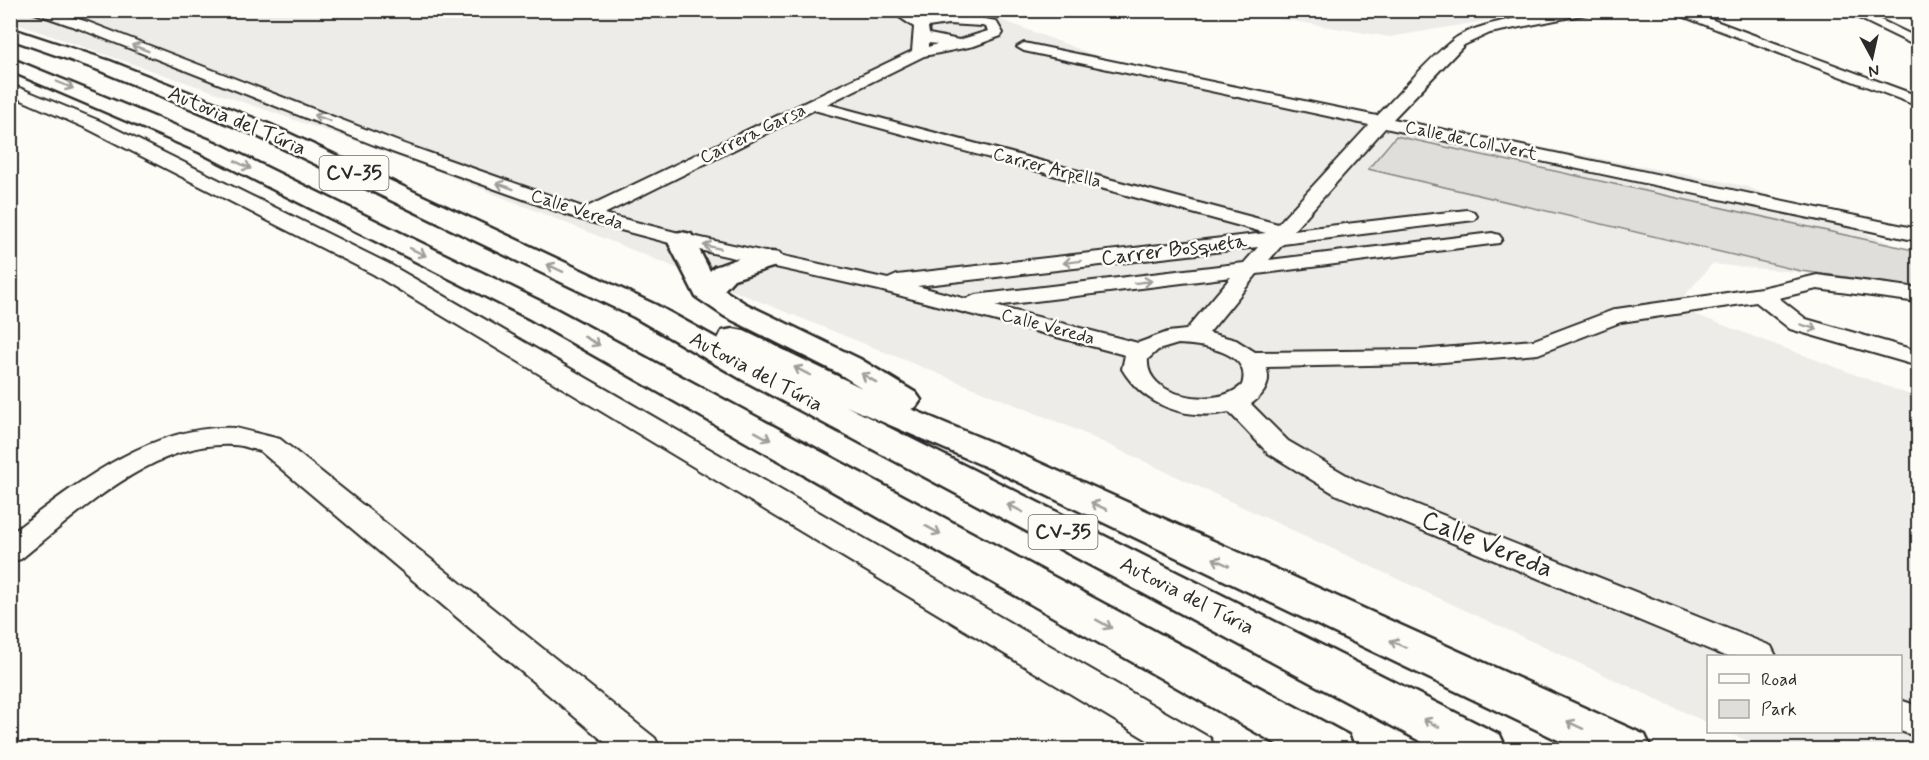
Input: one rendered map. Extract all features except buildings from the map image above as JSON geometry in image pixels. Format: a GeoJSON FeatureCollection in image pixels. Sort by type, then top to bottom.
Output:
{"type":"FeatureCollection","features":[{"type":"Feature","properties":{"kind":"highway","name":"Autovia del Túria"},"geometry":{"type":"LineString","coordinates":[[10,33],[103,65],[263,130],[645,311],[755,373],[1483,750]]}},
{"type":"Feature","properties":{"kind":"highway","name":"Autovia del Túria"},"geometry":{"type":"LineString","coordinates":[[10,64],[207,147],[541,313],[1331,750]]}},
{"type":"Feature","properties":{"kind":"highway"},"geometry":{"type":"LineString","coordinates":[[681,240],[706,291],[735,310],[849,366],[1008,463]]}},
{"type":"Feature","properties":{"kind":"highway"},"geometry":{"type":"LineString","coordinates":[[706,291],[724,273],[769,260]]}},
{"type":"Feature","properties":{"kind":"highway"},"geometry":{"type":"LineString","coordinates":[[645,311],[740,340],[849,395],[1008,463],[1628,750]]}},
{"type":"Feature","properties":{"kind":"street","name":"Calle Vereda"},"geometry":{"type":"LineString","coordinates":[[32,10],[83,25],[398,148],[586,215],[681,240],[882,284],[1140,351]]}},
{"type":"Feature","properties":{"kind":"street"},"geometry":{"type":"LineString","coordinates":[[886,10],[938,19],[966,18],[1004,33]]}},
{"type":"Feature","properties":{"kind":"street"},"geometry":{"type":"LineString","coordinates":[[1193,337],[1279,234],[1381,122],[1459,42],[1486,30],[1586,10]]}},
{"type":"Feature","properties":{"kind":"street"},"geometry":{"type":"LineString","coordinates":[[1672,10],[1918,101]]}},
{"type":"Feature","properties":{"kind":"street"},"geometry":{"type":"LineString","coordinates":[[1848,10],[1918,43]]}},
{"type":"Feature","properties":{"kind":"street"},"geometry":{"type":"LineString","coordinates":[[902,14],[921,38],[938,19]]}},
{"type":"Feature","properties":{"kind":"street","name":"Calle de Coll Vert"},"geometry":{"type":"LineString","coordinates":[[956,44],[981,41],[1004,33],[1381,122],[1918,235]]}},
{"type":"Feature","properties":{"kind":"street","name":"Carrera Garsa"},"geometry":{"type":"LineString","coordinates":[[586,215],[813,105],[921,38],[956,44]]}},
{"type":"Feature","properties":{"kind":"street"},"geometry":{"type":"LineString","coordinates":[[1862,80],[1907,81]]}},
{"type":"Feature","properties":{"kind":"street"},"geometry":{"type":"LineString","coordinates":[[10,89],[94,125],[381,269],[1197,750]]}},
{"type":"Feature","properties":{"kind":"street","name":"Carrer Arpella"},"geometry":{"type":"LineString","coordinates":[[813,105],[1279,234]]}},
{"type":"Feature","properties":{"kind":"street","name":"Carrer Bosqueta"},"geometry":{"type":"LineString","coordinates":[[882,284],[1279,234],[1467,216]]}},
{"type":"Feature","properties":{"kind":"street","name":"Carrer Bosqueta"},"geometry":{"type":"LineString","coordinates":[[960,304],[1492,239]]}},
{"type":"Feature","properties":{"kind":"street"},"geometry":{"type":"LineString","coordinates":[[1248,360],[1419,357],[1538,347],[1616,315],[1761,295],[1817,282],[1918,296]]}},
{"type":"Feature","properties":{"kind":"street"},"geometry":{"type":"LineString","coordinates":[[1761,295],[1798,324],[1918,359]]}},
{"type":"Feature","properties":{"kind":"street"},"geometry":{"type":"LineString","coordinates":[[1193,337],[1225,344],[1248,360],[1256,371],[1256,384],[1249,394],[1235,403],[1216,407],[1195,407],[1174,403],[1156,395],[1143,385],[1135,373],[1134,362],[1140,351],[1162,340],[1193,337]]}},
{"type":"Feature","properties":{"kind":"street","name":"Calle Vereda"},"geometry":{"type":"LineString","coordinates":[[1235,403],[1278,447],[1345,487],[1754,655]]}},
{"type":"Feature","properties":{"kind":"street"},"geometry":{"type":"LineString","coordinates":[[10,550],[84,494],[134,462],[179,443],[231,436],[270,445],[642,750]]}},
{"type":"Feature","properties":{"kind":"street"},"geometry":{"type":"LineString","coordinates":[[1902,716],[1918,722]]}},
{"type":"Feature","properties":{"kind":"shaded area"},"geometry":{"type":"Polygon","coordinates":[[[11,10],[917,11],[1002,20],[1134,70],[1745,186],[1918,254],[1918,284],[1712,264],[1675,307],[1918,398],[1918,749],[1765,749],[1729,733],[1902,733],[1902,655],[1707,655],[1707,723],[1070,427],[405,158],[11,22],[11,10]]]}},
{"type":"Feature","properties":{"kind":"shaded area"},"geometry":{"type":"Polygon","coordinates":[[[1233,11],[1543,11],[1390,37],[1233,11]]]}},
{"type":"Feature","properties":{"kind":"green space"},"geometry":{"type":"Polygon","coordinates":[[[1396,136],[1918,251],[1918,287],[1801,271],[1368,169],[1396,136]]]}}]}
